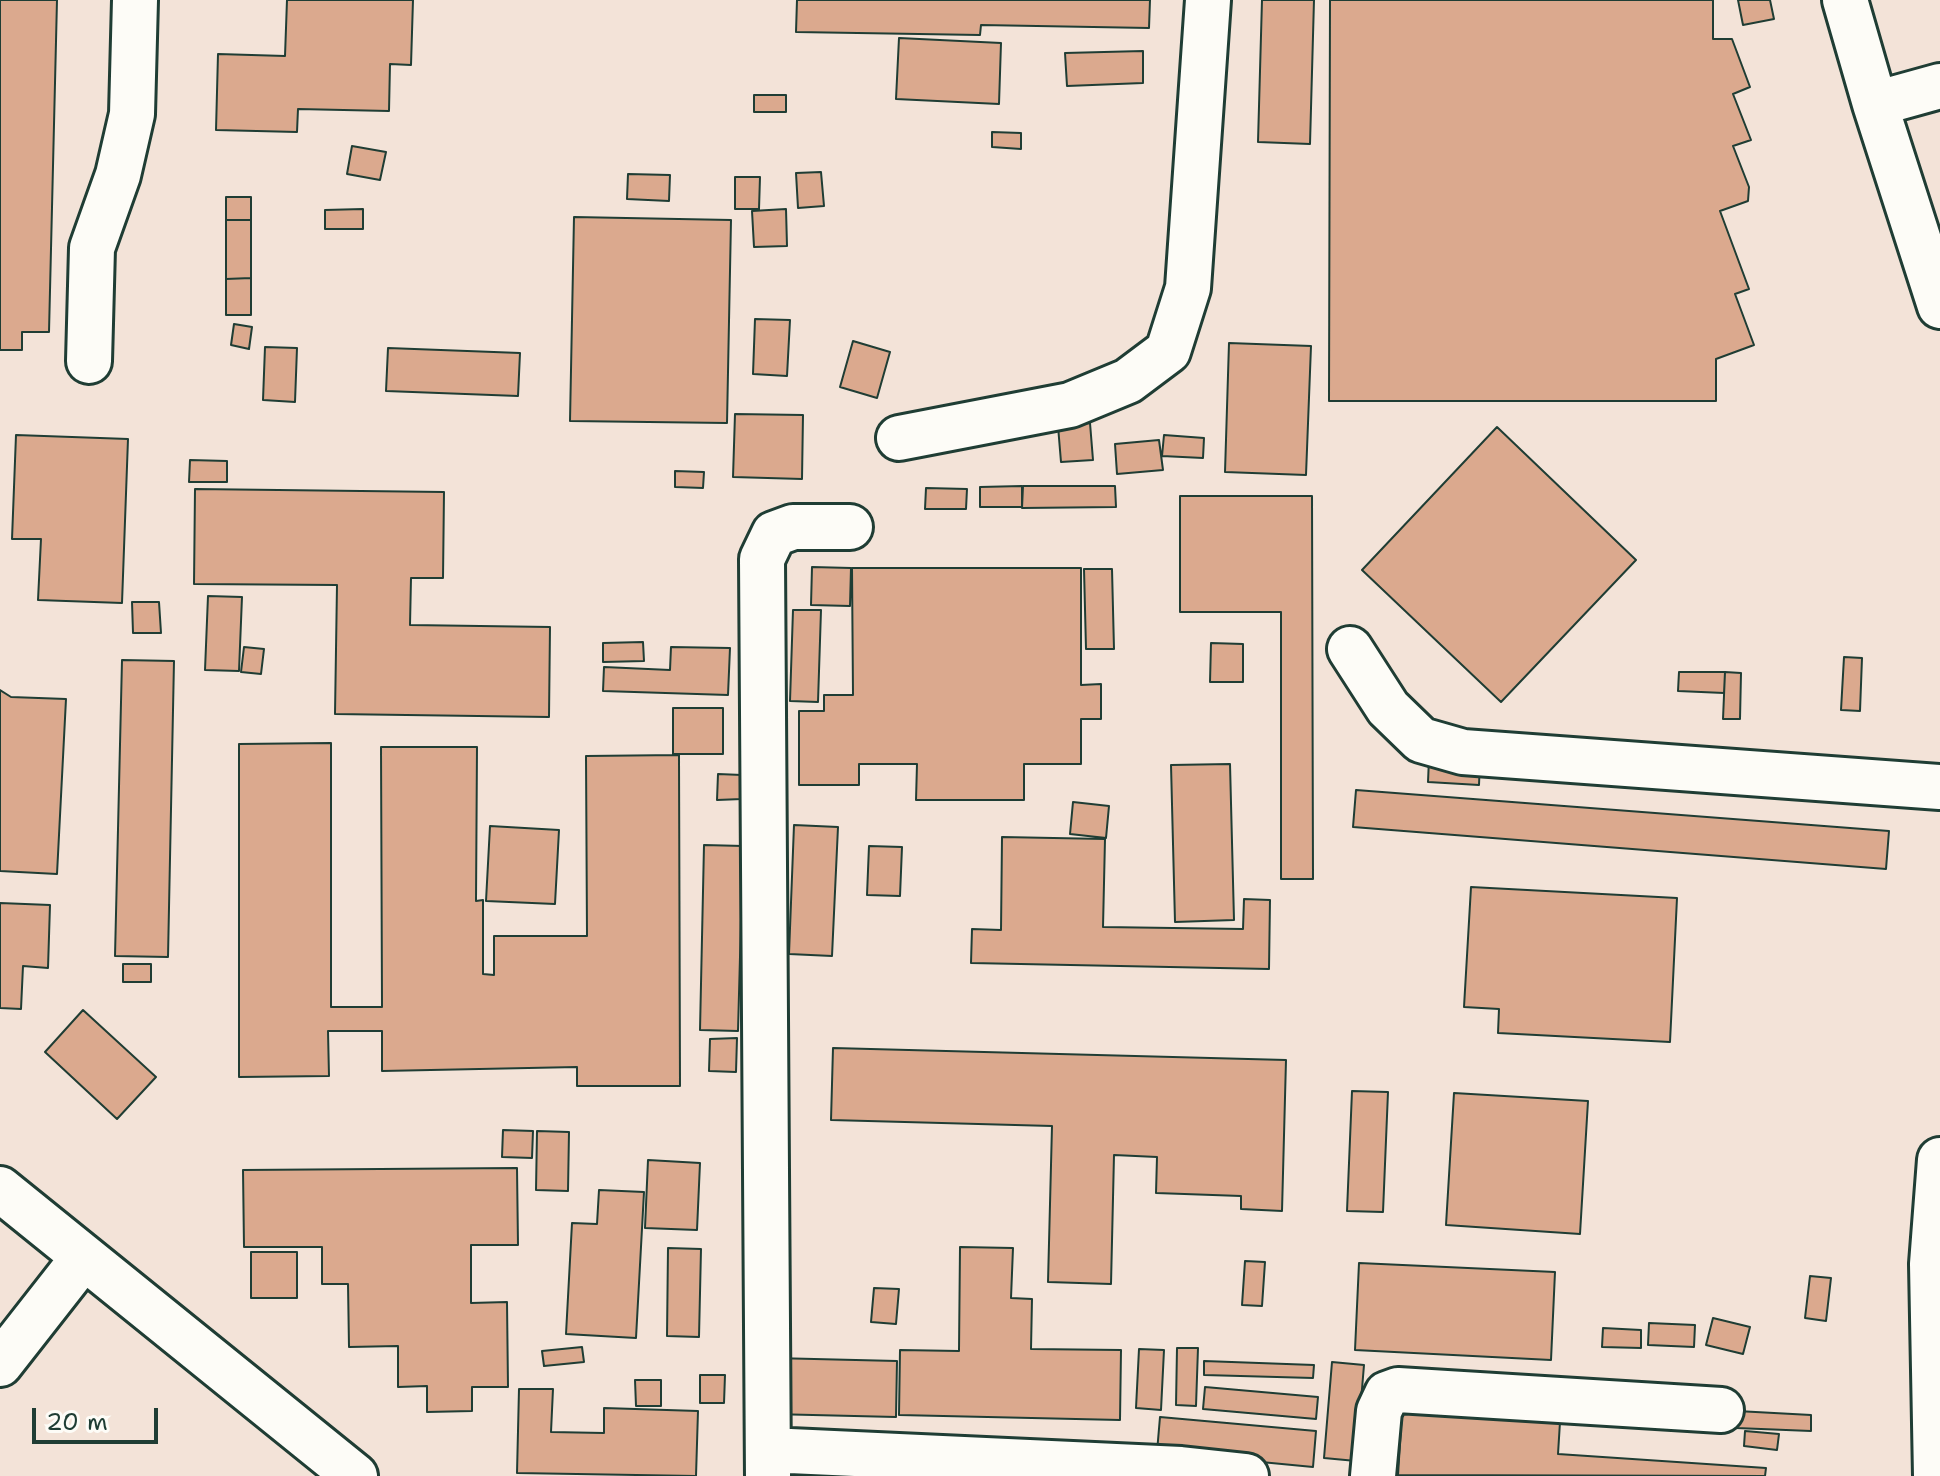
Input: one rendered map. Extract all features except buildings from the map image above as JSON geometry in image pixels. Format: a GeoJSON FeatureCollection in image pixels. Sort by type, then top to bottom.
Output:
{"type":"FeatureCollection","features":[{"type":"Feature","properties":{"kind":"street"},"geometry":{"type":"LineString","coordinates":[[89,361],[92,248],[118,175],[132,114],[135,0]]}},
{"type":"Feature","properties":{"kind":"street"},"geometry":{"type":"LineString","coordinates":[[899,438],[1070,405],[1128,381],[1168,351],[1188,288],[1208,0]]}},
{"type":"Feature","properties":{"kind":"street"},"geometry":{"type":"LineString","coordinates":[[1845,0],[1940,306]]}},
{"type":"Feature","properties":{"kind":"street"},"geometry":{"type":"LineString","coordinates":[[1875,104],[1940,86]]}},
{"type":"Feature","properties":{"kind":"street"},"geometry":{"type":"LineString","coordinates":[[850,527],[793,527],[774,534],[762,559],[768,1463],[1246,1476]]}},
{"type":"Feature","properties":{"kind":"street"},"geometry":{"type":"LineString","coordinates":[[1350,649],[1388,708],[1421,740],[1463,752],[1940,787]]}},
{"type":"Feature","properties":{"kind":"street"},"geometry":{"type":"LineString","coordinates":[[1936,1476],[1932,1264],[1940,1160]]}},
{"type":"Feature","properties":{"kind":"street"},"geometry":{"type":"LineString","coordinates":[[0,1189],[355,1476]]}},
{"type":"Feature","properties":{"kind":"street"},"geometry":{"type":"LineString","coordinates":[[0,1364],[83,1258]]}},
{"type":"Feature","properties":{"kind":"street"},"geometry":{"type":"LineString","coordinates":[[1373,1476],[1379,1411],[1387,1394],[1398,1390],[1721,1410]]}}]}
